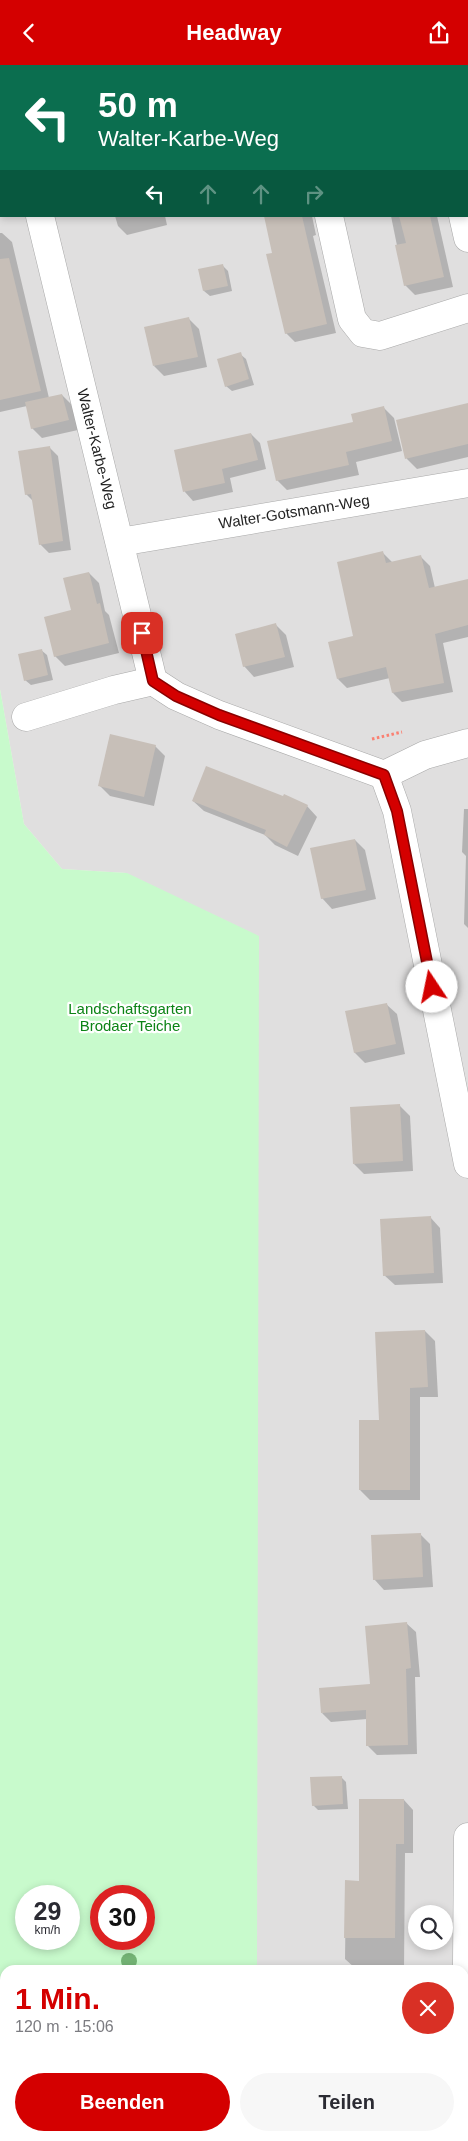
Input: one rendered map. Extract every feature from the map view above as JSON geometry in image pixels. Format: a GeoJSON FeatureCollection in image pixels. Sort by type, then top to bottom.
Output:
{"type":"FeatureCollection","features":[{"type":"Feature","properties":{"kind":"street","name":"Walter-Karbe-Weg"},"geometry":{"type":"LineString","coordinates":[[40,217],[153,681]]}},
{"type":"Feature","properties":{"kind":"street"},"geometry":{"type":"LineString","coordinates":[[329,217],[352,319],[363,333],[380,336],[468,308]]}},
{"type":"Feature","properties":{"kind":"street"},"geometry":{"type":"LineString","coordinates":[[463,217],[468,238]]}},
{"type":"Feature","properties":{"kind":"street","name":"Walter-Gotsmann-Weg"},"geometry":{"type":"LineString","coordinates":[[120,542],[468,483]]}},
{"type":"Feature","properties":{"kind":"street"},"geometry":{"type":"LineString","coordinates":[[26,717],[114,690],[153,681],[176,696],[219,715],[384,775],[425,755],[468,743]]}},
{"type":"Feature","properties":{"kind":"street"},"geometry":{"type":"LineString","coordinates":[[384,775],[397,811],[468,1164]]}},
{"type":"Feature","properties":{"kind":"street"},"geometry":{"type":"LineString","coordinates":[[467,1965],[468,1837]]}},
{"type":"Feature","properties":{"kind":"shaded area"},"geometry":{"type":"Polygon","coordinates":[[[0,217],[468,217],[468,1965],[256,1965],[127,873],[62,869],[24,824],[0,689],[0,217]]]}},
{"type":"Feature","properties":{"kind":"green space","name":"Landschaftsgarten Brodaer Teiche"},"geometry":{"type":"Polygon","coordinates":[[[0,689],[24,824],[62,869],[127,873],[259,936],[257,1965],[0,1965],[0,689]]]}},
{"type":"Feature","properties":{"kind":"building"},"geometry":{"type":"Polygon","coordinates":[[[264,217],[302,217],[327,324],[285,334],[266,254],[272,253],[264,217]]]}},
{"type":"Feature","properties":{"kind":"building"},"geometry":{"type":"Polygon","coordinates":[[[399,217],[430,217],[444,277],[404,286],[395,245],[406,243],[399,217]]]}},
{"type":"Feature","properties":{"kind":"building"},"geometry":{"type":"Polygon","coordinates":[[[9,258],[41,391],[0,400],[0,259],[9,258]]]}},
{"type":"Feature","properties":{"kind":"building"},"geometry":{"type":"Polygon","coordinates":[[[223,264],[228,286],[203,291],[198,269],[223,264]]]}},
{"type":"Feature","properties":{"kind":"building"},"geometry":{"type":"Polygon","coordinates":[[[189,317],[198,357],[153,366],[144,327],[189,317]]]}},
{"type":"Feature","properties":{"kind":"building"},"geometry":{"type":"Polygon","coordinates":[[[241,352],[249,379],[225,387],[217,359],[241,352]]]}},
{"type":"Feature","properties":{"kind":"building"},"geometry":{"type":"Polygon","coordinates":[[[62,394],[69,420],[31,429],[25,402],[62,394]]]}},
{"type":"Feature","properties":{"kind":"building"},"geometry":{"type":"Polygon","coordinates":[[[468,403],[468,444],[405,459],[396,420],[468,403]]]}},
{"type":"Feature","properties":{"kind":"building"},"geometry":{"type":"Polygon","coordinates":[[[384,406],[392,441],[346,452],[349,465],[276,481],[267,441],[353,422],[351,414],[384,406]]]}},
{"type":"Feature","properties":{"kind":"building"},"geometry":{"type":"Polygon","coordinates":[[[251,433],[258,460],[222,469],[225,483],[183,492],[174,450],[251,433]]]}},
{"type":"Feature","properties":{"kind":"building"},"geometry":{"type":"Polygon","coordinates":[[[50,446],[63,541],[39,545],[31,494],[25,495],[18,451],[50,446]]]}},
{"type":"Feature","properties":{"kind":"building"},"geometry":{"type":"Polygon","coordinates":[[[383,551],[386,563],[421,555],[429,588],[468,579],[468,625],[435,634],[444,683],[392,693],[386,667],[337,679],[328,642],[353,636],[337,562],[383,551]]]}},
{"type":"Feature","properties":{"kind":"building"},"geometry":{"type":"Polygon","coordinates":[[[89,572],[97,604],[100,603],[109,643],[54,657],[44,617],[71,610],[63,578],[89,572]]]}},
{"type":"Feature","properties":{"kind":"building"},"geometry":{"type":"Polygon","coordinates":[[[276,623],[285,657],[243,667],[235,634],[276,623]]]}},
{"type":"Feature","properties":{"kind":"building"},"geometry":{"type":"Polygon","coordinates":[[[42,649],[48,675],[24,681],[18,654],[42,649]]]}},
{"type":"Feature","properties":{"kind":"building"},"geometry":{"type":"Polygon","coordinates":[[[110,734],[156,745],[144,797],[98,786],[110,734]]]}},
{"type":"Feature","properties":{"kind":"building"},"geometry":{"type":"Polygon","coordinates":[[[206,766],[283,796],[284,794],[308,805],[287,847],[264,835],[266,830],[192,801],[206,766]]]}},
{"type":"Feature","properties":{"kind":"building"},"geometry":{"type":"Polygon","coordinates":[[[355,839],[366,890],[321,899],[310,848],[355,839]]]}},
{"type":"Feature","properties":{"kind":"building"},"geometry":{"type":"Polygon","coordinates":[[[387,1003],[396,1044],[354,1053],[345,1011],[387,1003]]]}},
{"type":"Feature","properties":{"kind":"building"},"geometry":{"type":"Polygon","coordinates":[[[400,1104],[403,1161],[353,1164],[350,1107],[400,1104]]]}},
{"type":"Feature","properties":{"kind":"building"},"geometry":{"type":"Polygon","coordinates":[[[431,1216],[434,1273],[383,1276],[380,1219],[431,1216]]]}},
{"type":"Feature","properties":{"kind":"building"},"geometry":{"type":"Polygon","coordinates":[[[425,1330],[428,1387],[410,1388],[410,1490],[359,1490],[359,1420],[379,1420],[375,1332],[425,1330]]]}},
{"type":"Feature","properties":{"kind":"building"},"geometry":{"type":"Polygon","coordinates":[[[421,1533],[423,1577],[373,1580],[371,1535],[421,1533]]]}},
{"type":"Feature","properties":{"kind":"building"},"geometry":{"type":"Polygon","coordinates":[[[407,1622],[411,1668],[406,1669],[408,1745],[366,1746],[366,1710],[321,1713],[319,1688],[370,1684],[365,1626],[407,1622]]]}},
{"type":"Feature","properties":{"kind":"building"},"geometry":{"type":"Polygon","coordinates":[[[342,1776],[343,1804],[312,1806],[310,1777],[342,1776]]]}},
{"type":"Feature","properties":{"kind":"building"},"geometry":{"type":"Polygon","coordinates":[[[359,1799],[404,1799],[404,1844],[396,1844],[395,1938],[344,1938],[345,1880],[359,1881],[359,1799]]]}},
{"type":"Feature","properties":{"kind":"route"},"geometry":{"type":"LineString","coordinates":[[142,633],[153,681],[176,696],[219,715],[384,775],[397,811],[432,987]]}}]}
